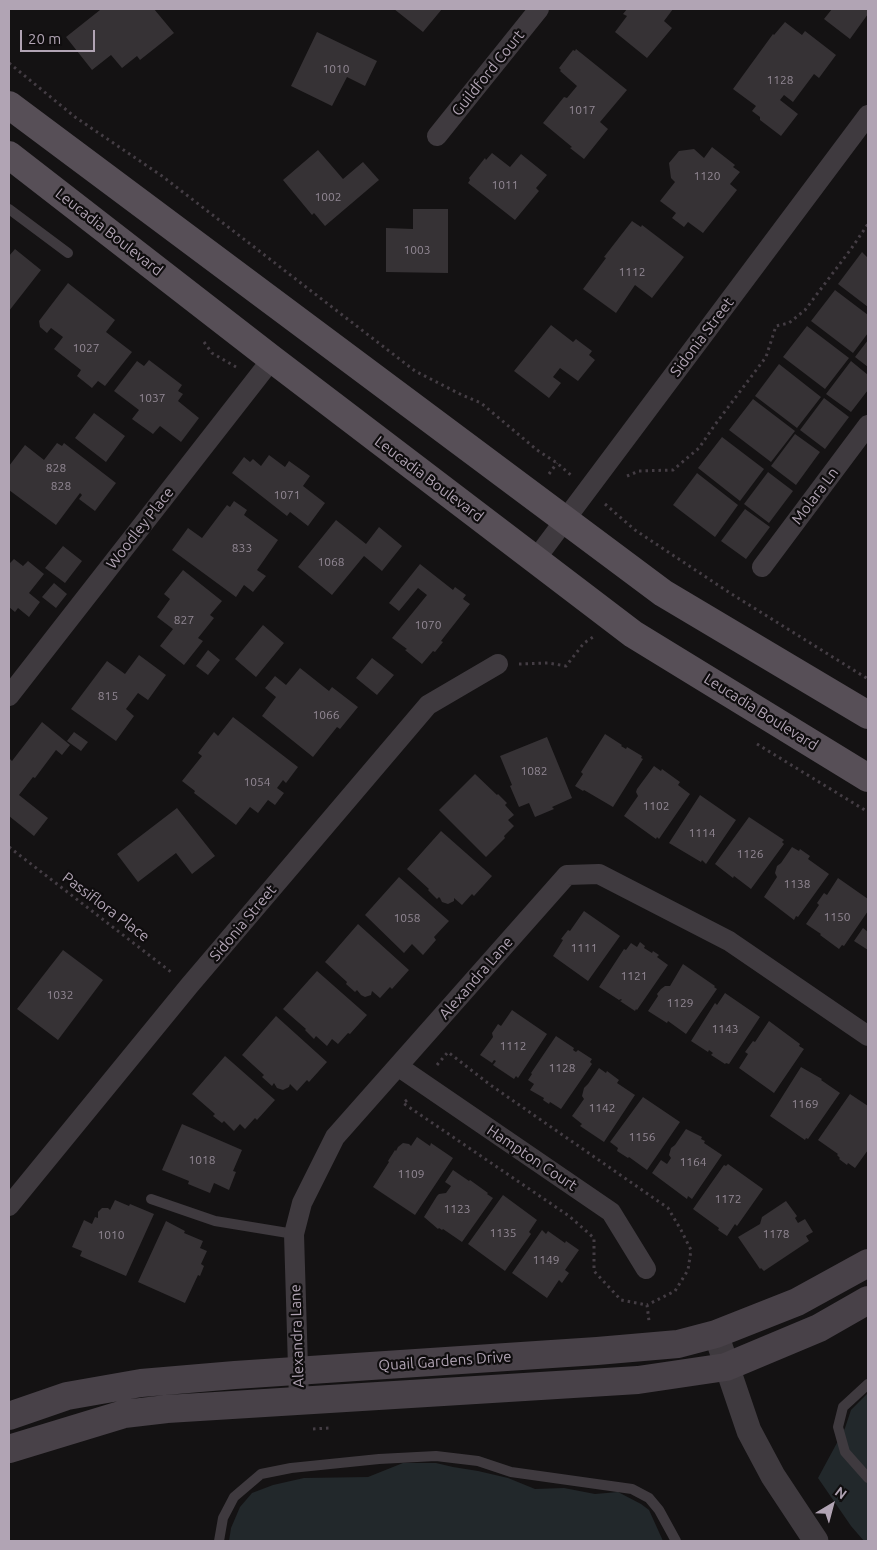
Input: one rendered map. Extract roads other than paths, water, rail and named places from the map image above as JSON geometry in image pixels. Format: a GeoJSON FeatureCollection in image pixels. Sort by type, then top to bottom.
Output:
{"type":"FeatureCollection","features":[{"type":"Feature","properties":{"kind":"main road"},"geometry":{"type":"LineString","coordinates":[[9,105],[662,593],[868,715]]}},
{"type":"Feature","properties":{"kind":"main road","name":"Leucadia Boulevard"},"geometry":{"type":"LineString","coordinates":[[9,155],[272,359],[633,634],[868,778]]}},
{"type":"Feature","properties":{"kind":"main road","name":"Quail Gardens Drive"},"geometry":{"type":"LineString","coordinates":[[9,1416],[67,1396],[140,1383],[298,1370],[678,1344],[716,1334],[797,1302],[868,1264]]}},
{"type":"Feature","properties":{"kind":"main road","name":"Quail Gardens Drive"},"geometry":{"type":"LineString","coordinates":[[9,1449],[124,1414],[166,1408],[638,1380],[726,1367],[819,1328],[868,1300]]}},
{"type":"Feature","properties":{"kind":"street","name":"Guildford Court"},"geometry":{"type":"LineString","coordinates":[[437,136],[539,9]]}},
{"type":"Feature","properties":{"kind":"street","name":"Sidonia Street"},"geometry":{"type":"LineString","coordinates":[[536,560],[868,115]]}},
{"type":"Feature","properties":{"kind":"street","name":"Woodley Place"},"geometry":{"type":"LineString","coordinates":[[9,696],[272,359]]}},
{"type":"Feature","properties":{"kind":"street","name":"Molara Ln"},"geometry":{"type":"LineString","coordinates":[[762,566],[866,432]]}},
{"type":"Feature","properties":{"kind":"street","name":"Sidonia Street"},"geometry":{"type":"LineString","coordinates":[[9,1206],[189,986],[428,705],[498,664]]}},
{"type":"Feature","properties":{"kind":"street","name":"Alexandra Lane"},"geometry":{"type":"LineString","coordinates":[[299,1401],[294,1234],[302,1203],[335,1136],[567,875],[599,874],[729,941],[868,1036]]}},
{"type":"Feature","properties":{"kind":"street","name":"Hampton Court"},"geometry":{"type":"LineString","coordinates":[[398,1067],[611,1212],[646,1269]]}},
{"type":"Feature","properties":{"kind":"street"},"geometry":{"type":"LineString","coordinates":[[716,1334],[749,1431],[773,1476],[816,1541]]}},
{"type":"Feature","properties":{"kind":"lane"},"geometry":{"type":"LineString","coordinates":[[9,209],[68,253]]}},
{"type":"Feature","properties":{"kind":"lane"},"geometry":{"type":"LineString","coordinates":[[151,1198],[215,1221],[294,1234]]}},
{"type":"Feature","properties":{"kind":"lane"},"geometry":{"type":"LineString","coordinates":[[868,1384],[843,1407],[838,1426],[845,1452],[868,1478]]}},
{"type":"Feature","properties":{"kind":"lane"},"geometry":{"type":"LineString","coordinates":[[219,1541],[223,1518],[234,1496],[261,1474],[291,1468],[369,1460],[436,1456],[478,1461],[511,1472],[632,1489],[649,1498],[659,1510],[676,1541]]}}]}
